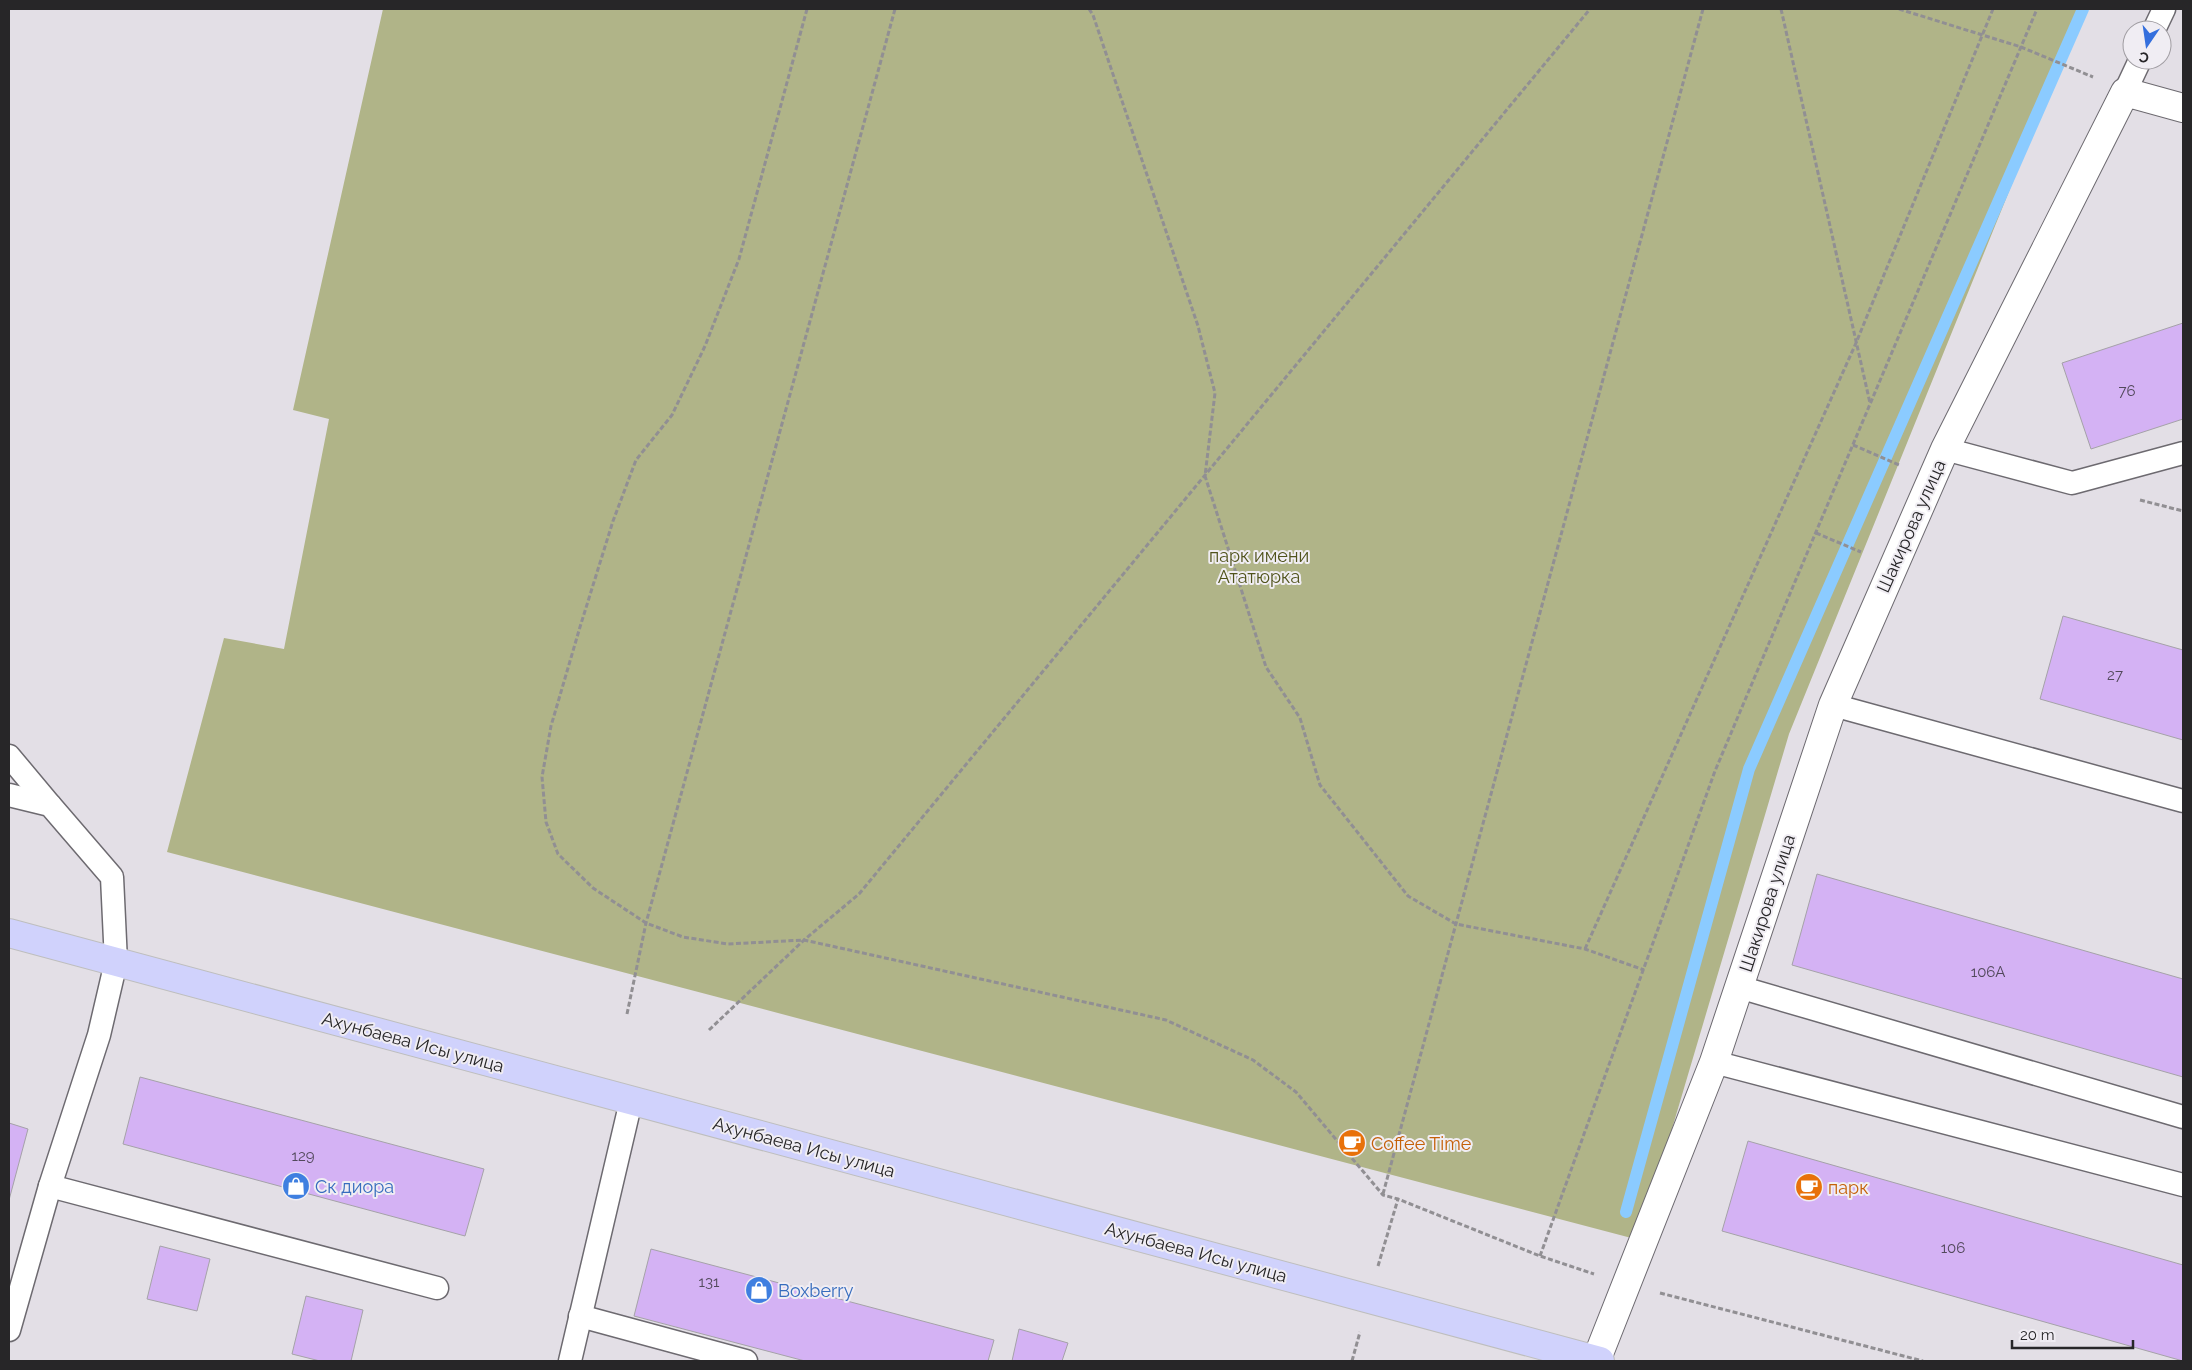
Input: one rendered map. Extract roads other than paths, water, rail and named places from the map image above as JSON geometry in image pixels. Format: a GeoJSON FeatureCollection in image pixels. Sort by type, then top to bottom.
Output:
{"type":"FeatureCollection","features":[{"type":"Feature","properties":{"kind":"main road","name":"Ахунбаева Исы улица"},"geometry":{"type":"LineString","coordinates":[[9,933],[1597,1361]]}},
{"type":"Feature","properties":{"kind":"street"},"geometry":{"type":"LineString","coordinates":[[2125,92],[2183,108]]}},
{"type":"Feature","properties":{"kind":"street","name":"Шакирова улица"},"geometry":{"type":"LineString","coordinates":[[1597,1361],[1714,1062],[1833,705],[1945,449],[2125,92]]}},
{"type":"Feature","properties":{"kind":"lane"},"geometry":{"type":"LineString","coordinates":[[2125,92],[2135,70]]}},
{"type":"Feature","properties":{"kind":"lane"},"geometry":{"type":"LineString","coordinates":[[1945,449],[2072,483],[2183,453]]}},
{"type":"Feature","properties":{"kind":"lane"},"geometry":{"type":"LineString","coordinates":[[1833,705],[2183,802]]}},
{"type":"Feature","properties":{"kind":"lane"},"geometry":{"type":"LineString","coordinates":[[9,756],[112,877],[116,962],[99,1035],[50,1186],[9,1330]]}},
{"type":"Feature","properties":{"kind":"lane"},"geometry":{"type":"LineString","coordinates":[[9,795],[50,805]]}},
{"type":"Feature","properties":{"kind":"lane"},"geometry":{"type":"LineString","coordinates":[[1739,987],[2183,1117]]}},
{"type":"Feature","properties":{"kind":"lane"},"geometry":{"type":"LineString","coordinates":[[1714,1062],[2183,1185]]}},
{"type":"Feature","properties":{"kind":"lane"},"geometry":{"type":"LineString","coordinates":[[570,1361],[631,1101]]}},
{"type":"Feature","properties":{"kind":"lane"},"geometry":{"type":"LineString","coordinates":[[50,1186],[437,1288]]}},
{"type":"Feature","properties":{"kind":"lane"},"geometry":{"type":"LineString","coordinates":[[580,1316],[746,1361]]}},
{"type":"Feature","properties":{"kind":"waterway"},"geometry":{"type":"LineString","coordinates":[[1626,1212],[1749,769],[2083,9]]}},
{"type":"Feature","properties":{"kind":"place","name":"Coffee Time"},"geometry":{"type":"Point","coordinates":[1352,1143]}},
{"type":"Feature","properties":{"kind":"place","name":"Ск диора"},"geometry":{"type":"Point","coordinates":[296,1186]}},
{"type":"Feature","properties":{"kind":"place","name":"парк"},"geometry":{"type":"Point","coordinates":[1809,1187]}},
{"type":"Feature","properties":{"kind":"place","name":"Boxberry"},"geometry":{"type":"Point","coordinates":[759,1290]}},
{"type":"Feature","properties":{"kind":"park label","name":"парк имени Ататюрка"},"geometry":{"type":"Point","coordinates":[1259,565]}}]}
